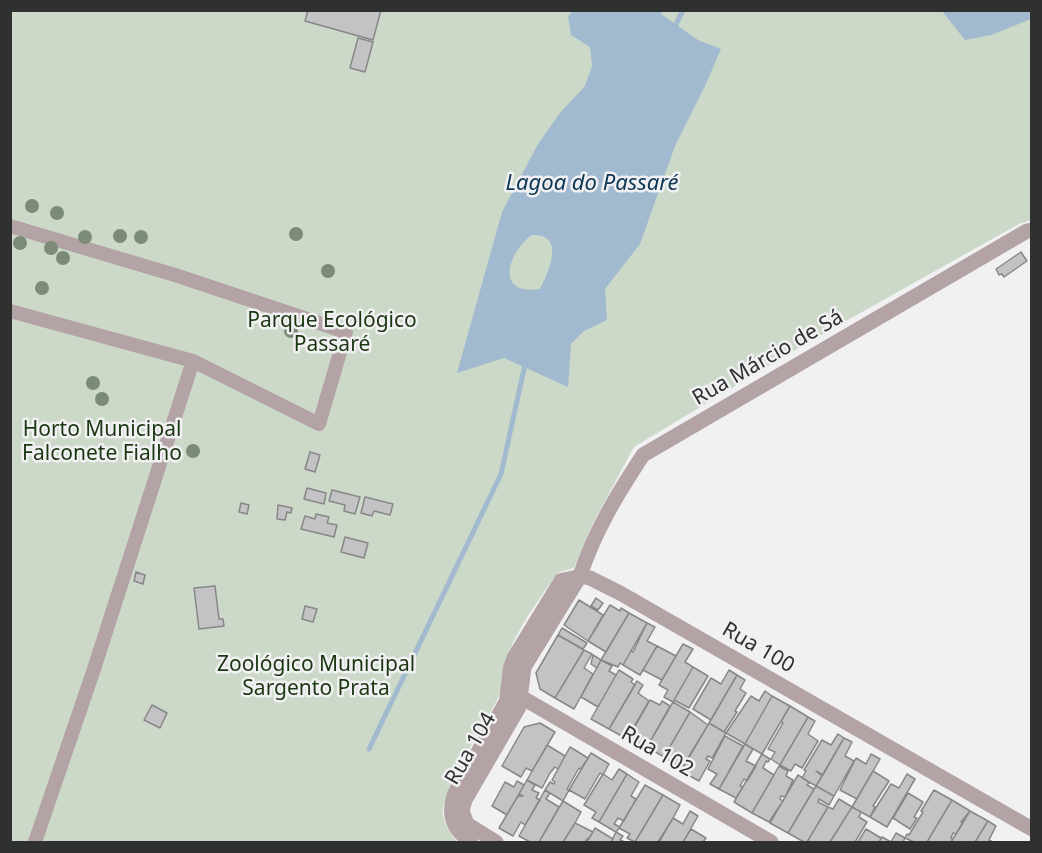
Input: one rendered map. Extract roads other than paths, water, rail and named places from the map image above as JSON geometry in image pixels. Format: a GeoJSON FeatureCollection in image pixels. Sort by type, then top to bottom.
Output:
{"type":"FeatureCollection","features":[{"type":"Feature","properties":{"kind":"street"},"geometry":{"type":"LineString","coordinates":[[10,226],[175,275],[346,332],[319,424],[193,361],[10,311]]}},
{"type":"Feature","properties":{"kind":"street","name":"Rua Márcio de Sá"},"geometry":{"type":"LineString","coordinates":[[580,576],[601,525],[621,488],[643,455],[1030,234]]}},
{"type":"Feature","properties":{"kind":"street"},"geometry":{"type":"LineString","coordinates":[[35,843],[93,672],[193,361]]}},
{"type":"Feature","properties":{"kind":"street"},"geometry":{"type":"LineString","coordinates":[[521,697],[524,667],[580,576]]}},
{"type":"Feature","properties":{"kind":"street"},"geometry":{"type":"LineString","coordinates":[[471,843],[458,833],[453,823],[451,809],[454,794],[506,701],[510,668],[514,657],[561,580],[580,576]]}},
{"type":"Feature","properties":{"kind":"street","name":"Rua 100"},"geometry":{"type":"LineString","coordinates":[[580,576],[590,578],[620,593],[1032,830]]}},
{"type":"Feature","properties":{"kind":"street","name":"Rua 104"},"geometry":{"type":"LineString","coordinates":[[496,843],[466,824],[462,811],[465,800],[515,714],[521,697]]}},
{"type":"Feature","properties":{"kind":"street","name":"Rua 102"},"geometry":{"type":"LineString","coordinates":[[521,697],[771,843]]}},
{"type":"Feature","properties":{"kind":"street"},"geometry":{"type":"LineString","coordinates":[[1025,843],[1032,830]]}},
{"type":"Feature","properties":{"kind":"water","name":"Lagoa do Passaré"},"geometry":{"type":"Polygon","coordinates":[[[573,10],[663,11],[661,14],[698,40],[721,49],[675,146],[640,244],[605,289],[607,320],[584,331],[571,344],[568,387],[504,358],[457,373],[502,212],[538,144],[560,113],[585,86],[592,66],[590,47],[571,35],[568,17],[573,10]],[[532,235],[516,252],[510,271],[511,280],[516,286],[540,289],[552,255],[549,240],[542,236],[532,235]]]}},
{"type":"Feature","properties":{"kind":"water"},"geometry":{"type":"Polygon","coordinates":[[[942,11],[1031,11],[1031,19],[991,35],[965,40],[942,11]]]}},
{"type":"Feature","properties":{"kind":"waterway"},"geometry":{"type":"LineString","coordinates":[[673,31],[683,10]]}},
{"type":"Feature","properties":{"kind":"waterway"},"geometry":{"type":"LineString","coordinates":[[369,749],[501,474],[526,360]]}},
{"type":"Feature","properties":{"kind":"park label","name":"Parque Ecológico Passaré"},"geometry":{"type":"Point","coordinates":[332,333]}},
{"type":"Feature","properties":{"kind":"park label","name":"Horto Municipal Falconete Fialho"},"geometry":{"type":"Point","coordinates":[102,442]}},
{"type":"Feature","properties":{"kind":"park label","name":"Zoológico Municipal Sargento Prata"},"geometry":{"type":"Point","coordinates":[316,677]}}]}
